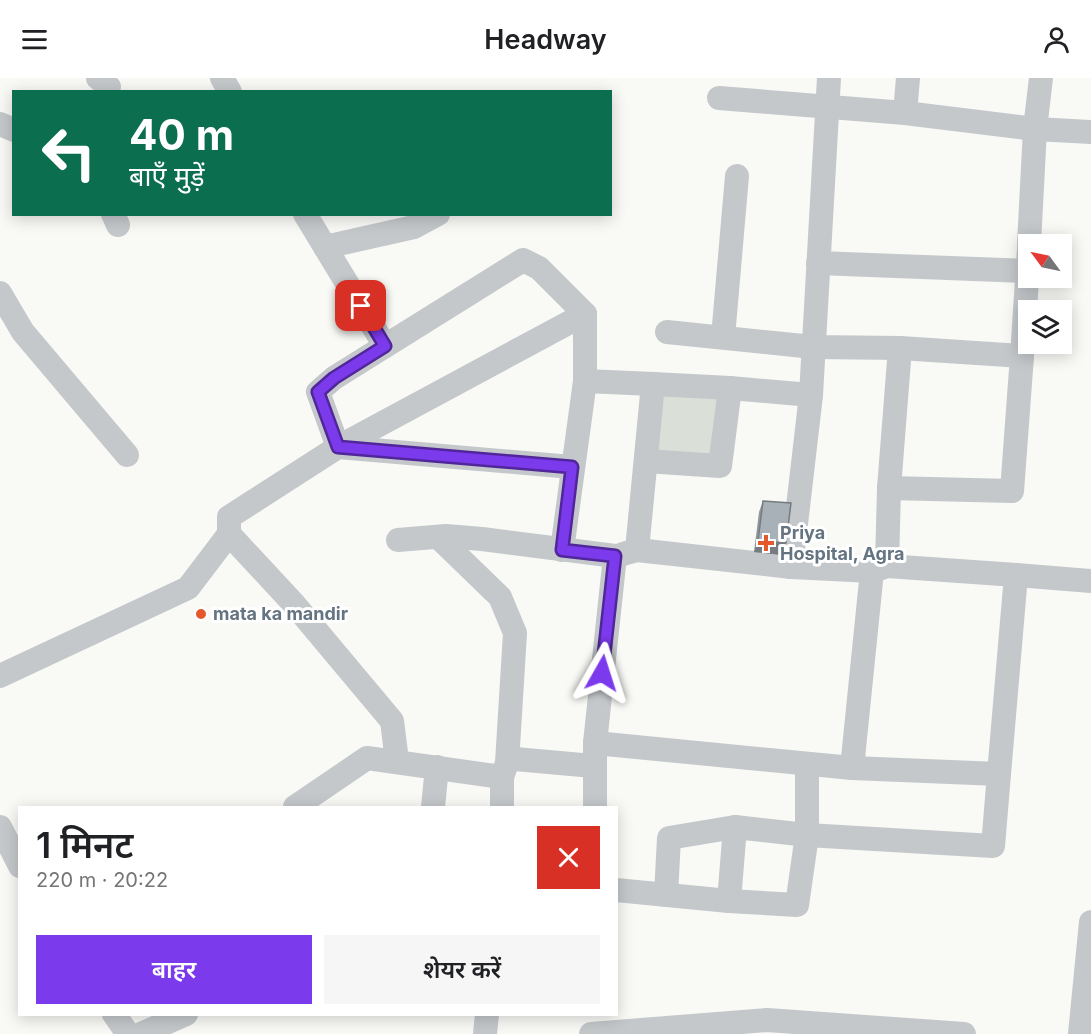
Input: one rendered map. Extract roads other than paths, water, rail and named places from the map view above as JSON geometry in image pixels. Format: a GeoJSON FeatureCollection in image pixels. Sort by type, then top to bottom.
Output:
{"type":"FeatureCollection","features":[{"type":"Feature","properties":{"kind":"street"},"geometry":{"type":"LineString","coordinates":[[791,567],[811,394],[829,78]]}},
{"type":"Feature","properties":{"kind":"street"},"geometry":{"type":"LineString","coordinates":[[905,112],[908,78]]}},
{"type":"Feature","properties":{"kind":"street"},"geometry":{"type":"LineString","coordinates":[[1030,234],[1035,129],[1041,78]]}},
{"type":"Feature","properties":{"kind":"street"},"geometry":{"type":"LineString","coordinates":[[719,98],[905,112],[1035,129],[1091,132]]}},
{"type":"Feature","properties":{"kind":"street"},"geometry":{"type":"LineString","coordinates":[[723,337],[737,176]]}},
{"type":"Feature","properties":{"kind":"street"},"geometry":{"type":"LineString","coordinates":[[306,216],[385,346]]}},
{"type":"Feature","properties":{"kind":"street"},"geometry":{"type":"LineString","coordinates":[[325,248],[414,228],[435,216]]}},
{"type":"Feature","properties":{"kind":"street"},"geometry":{"type":"LineString","coordinates":[[338,447],[318,392],[334,378],[523,260],[539,268],[585,314],[585,381],[562,550]]}},
{"type":"Feature","properties":{"kind":"street"},"geometry":{"type":"LineString","coordinates":[[818,263],[1018,260]]}},
{"type":"Feature","properties":{"kind":"street"},"geometry":{"type":"LineString","coordinates":[[889,488],[1012,491],[1026,288]]}},
{"type":"Feature","properties":{"kind":"street"},"geometry":{"type":"LineString","coordinates":[[0,293],[23,333],[127,455]]}},
{"type":"Feature","properties":{"kind":"street"},"geometry":{"type":"LineString","coordinates":[[0,676],[188,588],[229,534],[229,517],[338,447],[585,314]]}},
{"type":"Feature","properties":{"kind":"street"},"geometry":{"type":"LineString","coordinates":[[667,333],[813,347],[900,348],[1022,356]]}},
{"type":"Feature","properties":{"kind":"street"},"geometry":{"type":"LineString","coordinates":[[852,768],[889,488],[900,348]]}},
{"type":"Feature","properties":{"kind":"street"},"geometry":{"type":"LineString","coordinates":[[585,381],[811,394]]}},
{"type":"Feature","properties":{"kind":"street"},"geometry":{"type":"LineString","coordinates":[[595,806],[594,754],[626,553],[646,461],[653,384]]}},
{"type":"Feature","properties":{"kind":"street"},"geometry":{"type":"LineString","coordinates":[[646,461],[720,466],[730,388]]}},
{"type":"Feature","properties":{"kind":"street"},"geometry":{"type":"LineString","coordinates":[[338,447],[572,467]]}},
{"type":"Feature","properties":{"kind":"street"},"geometry":{"type":"LineString","coordinates":[[229,534],[294,604],[392,721],[397,761]]}},
{"type":"Feature","properties":{"kind":"street"},"geometry":{"type":"LineString","coordinates":[[438,537],[500,597],[515,633],[502,806]]}},
{"type":"Feature","properties":{"kind":"street"},"geometry":{"type":"LineString","coordinates":[[398,540],[438,537],[482,539],[562,550],[791,567],[1016,575],[1091,581]]}},
{"type":"Feature","properties":{"kind":"street"},"geometry":{"type":"LineString","coordinates":[[666,895],[669,838],[735,827],[807,835],[993,846],[1016,575]]}},
{"type":"Feature","properties":{"kind":"street"},"geometry":{"type":"LineString","coordinates":[[505,770],[515,759],[594,754],[999,774]]}},
{"type":"Feature","properties":{"kind":"street"},"geometry":{"type":"LineString","coordinates":[[296,806],[367,758],[436,767],[505,770]]}},
{"type":"Feature","properties":{"kind":"street"},"geometry":{"type":"LineString","coordinates":[[618,890],[797,905],[807,835],[807,764]]}},
{"type":"Feature","properties":{"kind":"street"},"geometry":{"type":"LineString","coordinates":[[433,806],[436,767]]}},
{"type":"Feature","properties":{"kind":"street"},"geometry":{"type":"LineString","coordinates":[[0,827],[18,862]]}},
{"type":"Feature","properties":{"kind":"street"},"geometry":{"type":"LineString","coordinates":[[729,901],[735,827]]}},
{"type":"Feature","properties":{"kind":"street"},"geometry":{"type":"LineString","coordinates":[[1080,1034],[1091,922]]}},
{"type":"Feature","properties":{"kind":"street"},"geometry":{"type":"LineString","coordinates":[[115,1016],[128,1034]]}},
{"type":"Feature","properties":{"kind":"street"},"geometry":{"type":"LineString","coordinates":[[141,1034],[182,1016]]}},
{"type":"Feature","properties":{"kind":"street"},"geometry":{"type":"LineString","coordinates":[[485,1034],[487,1016]]}},
{"type":"Feature","properties":{"kind":"street"},"geometry":{"type":"LineString","coordinates":[[599,1029],[766,1027],[964,1034]]}},
{"type":"Feature","properties":{"kind":"place","name":"Priya Hospital, Agra"},"geometry":{"type":"Point","coordinates":[766,543]}},
{"type":"Feature","properties":{"kind":"place","name":"mata ka mandir"},"geometry":{"type":"Point","coordinates":[201,614]}}]}
